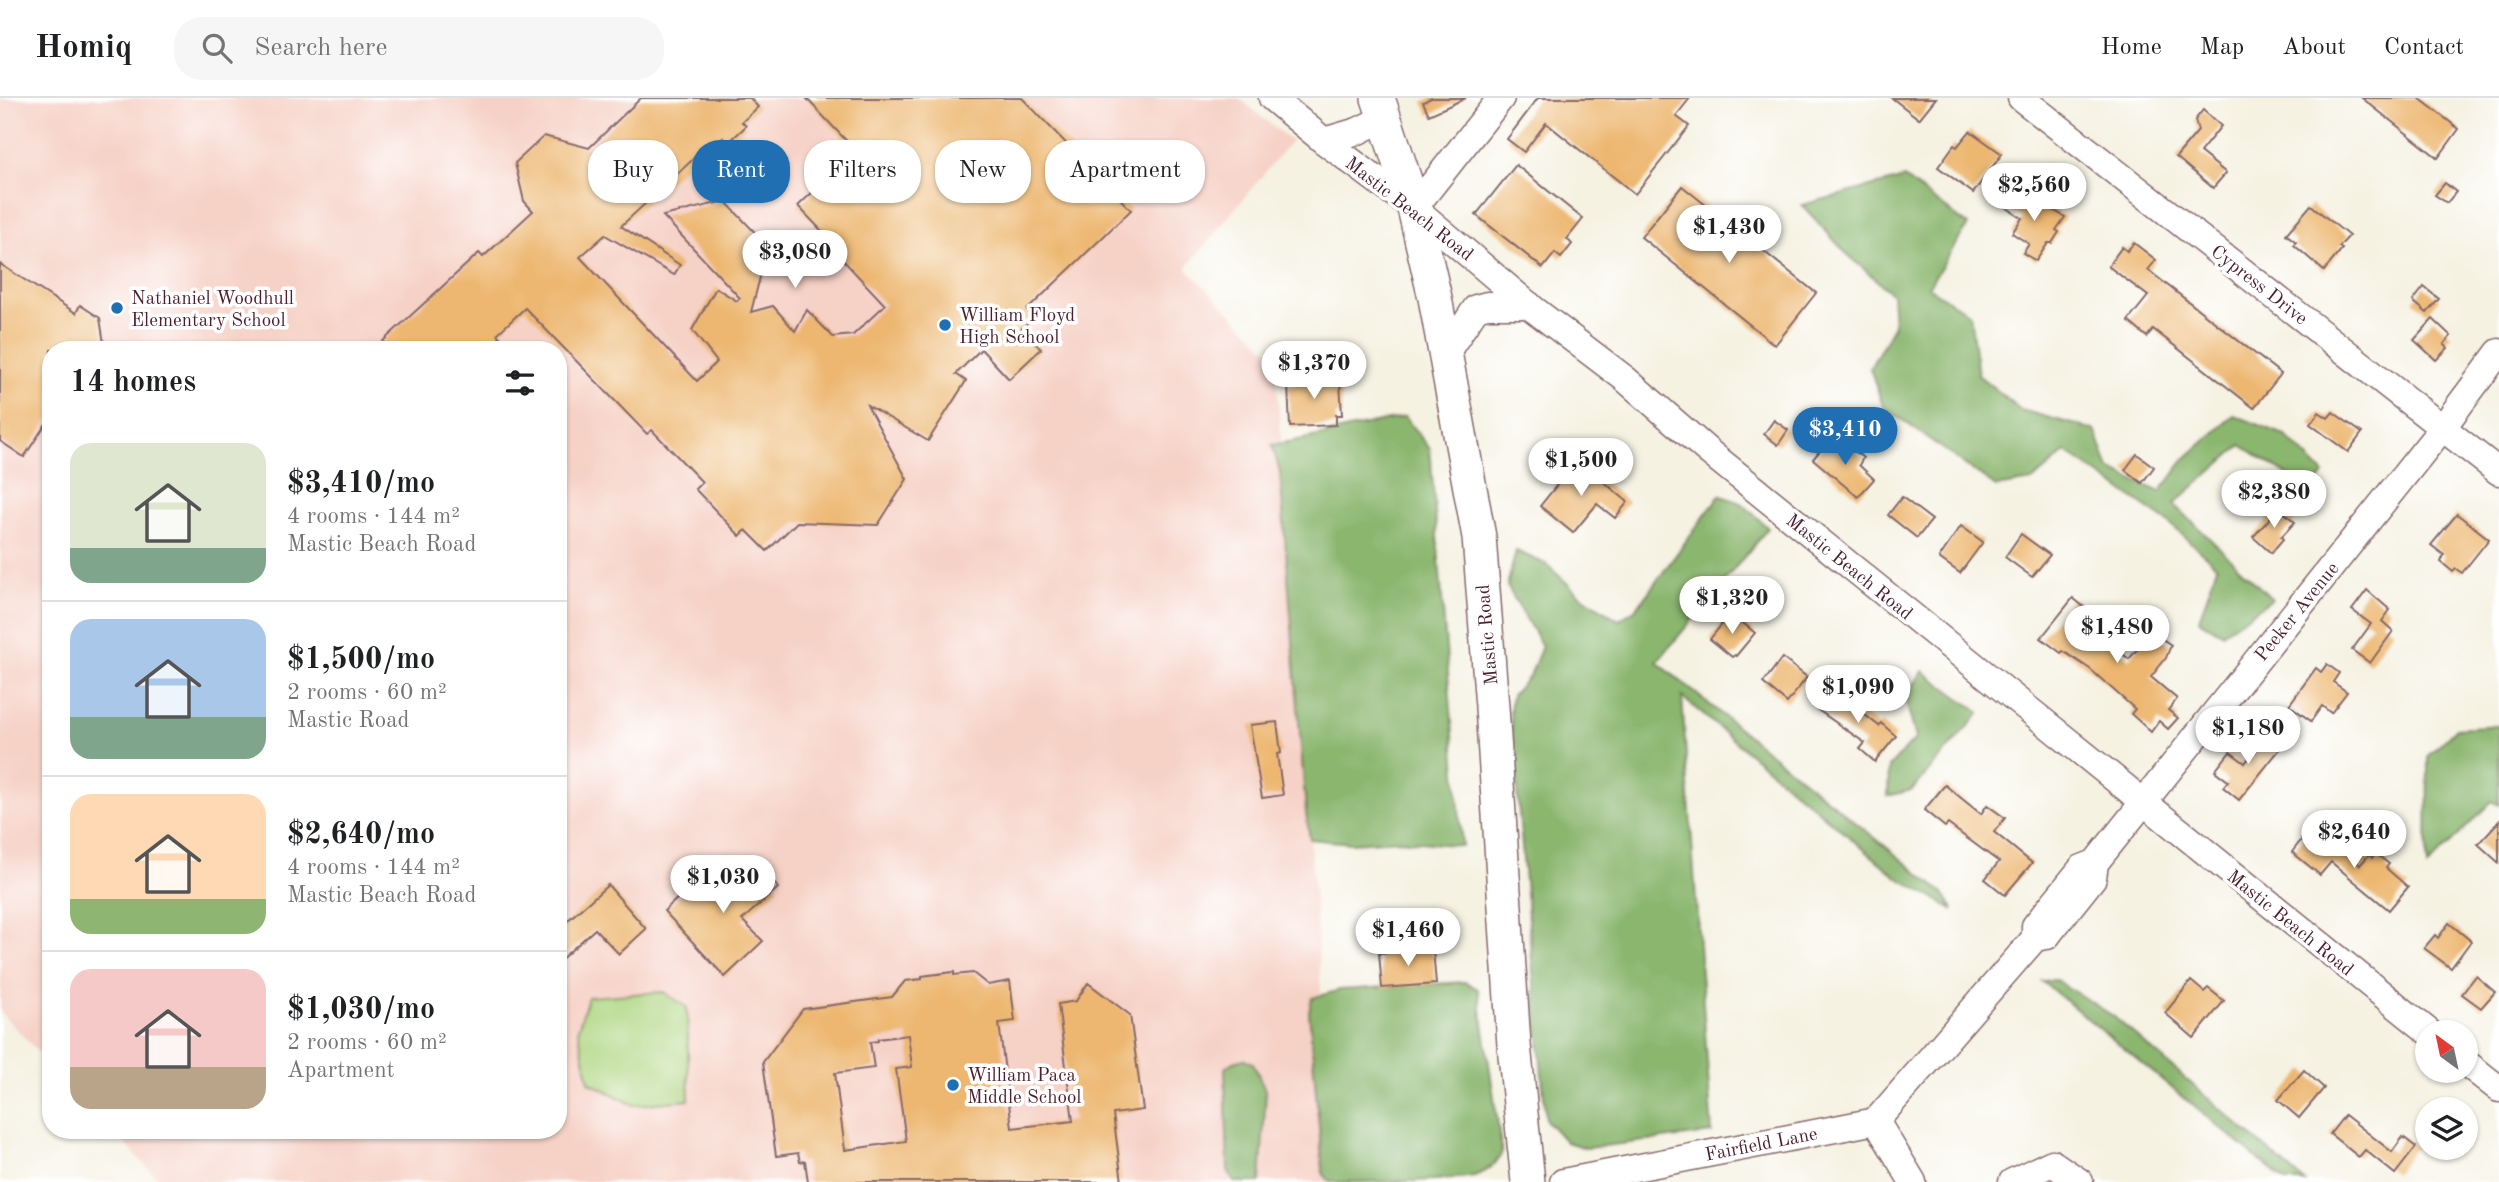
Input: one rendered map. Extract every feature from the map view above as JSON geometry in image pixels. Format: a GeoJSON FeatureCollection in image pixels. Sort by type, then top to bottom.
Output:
{"type":"FeatureCollection","features":[{"type":"Feature","properties":{"kind":"main road","name":"Mastic Road"},"geometry":{"type":"LineString","coordinates":[[1381,108],[1414,208],[1446,353],[1479,537],[1511,1009],[1528,1182]]}},
{"type":"Feature","properties":{"kind":"street","name":"Mastic Beach Road"},"geometry":{"type":"LineString","coordinates":[[1272,98],[1324,141],[1414,208],[1529,305],[1624,378],[1720,461],[2415,1022]]}},
{"type":"Feature","properties":{"kind":"street"},"geometry":{"type":"LineString","coordinates":[[1414,208],[1501,98]]}},
{"type":"Feature","properties":{"kind":"street","name":"Cypress Drive"},"geometry":{"type":"LineString","coordinates":[[2021,98],[2499,472]]}},
{"type":"Feature","properties":{"kind":"street"},"geometry":{"type":"LineString","coordinates":[[1324,141],[1357,131],[1381,108]]}},
{"type":"Feature","properties":{"kind":"street"},"geometry":{"type":"LineString","coordinates":[[1446,353],[1476,309],[1487,305],[1529,305]]}},
{"type":"Feature","properties":{"kind":"street","name":"Peeker Avenue"},"geometry":{"type":"LineString","coordinates":[[2143,802],[2443,427],[2499,352]]}},
{"type":"Feature","properties":{"kind":"street"},"geometry":{"type":"LineString","coordinates":[[1913,1182],[1876,1121],[2035,938],[2035,926],[2082,868],[2095,863],[2143,802]]}},
{"type":"Feature","properties":{"kind":"street"},"geometry":{"type":"LineString","coordinates":[[2478,1072],[2499,1089]]}},
{"type":"Feature","properties":{"kind":"street","name":"Fairfield Lane"},"geometry":{"type":"LineString","coordinates":[[1563,1182],[1876,1121]]}},
{"type":"Feature","properties":{"kind":"street"},"geometry":{"type":"LineString","coordinates":[[2012,1182],[2052,1163],[2080,1182]]}},
{"type":"Feature","properties":{"kind":"shaded area"},"geometry":{"type":"Polygon","coordinates":[[[0,98],[1239,98],[1291,141],[1186,268],[1275,357],[1335,1182],[161,1182],[121,1139],[567,1139],[567,341],[42,341],[42,1056],[0,1012],[0,98]]]}},
{"type":"Feature","properties":{"kind":"green space"},"geometry":{"type":"Polygon","coordinates":[[[1904,178],[1968,225],[1928,287],[1970,314],[1978,375],[2021,410],[2095,430],[2109,469],[2160,492],[2185,459],[2234,415],[2285,435],[2324,474],[2312,491],[2241,445],[2174,504],[2272,599],[2222,633],[2199,620],[2217,566],[2169,523],[2066,452],[2032,481],[1996,487],[1883,406],[1870,368],[1894,325],[1892,294],[1845,252],[1802,205],[1904,178]]]}},
{"type":"Feature","properties":{"kind":"green space"},"geometry":{"type":"Polygon","coordinates":[[[1405,417],[1430,449],[1462,846],[1399,840],[1351,843],[1310,839],[1306,813],[1280,472],[1272,445],[1405,417]]]}},
{"type":"Feature","properties":{"kind":"green space"},"geometry":{"type":"Polygon","coordinates":[[[1720,495],[1743,504],[1768,528],[1657,662],[1943,893],[1954,910],[1897,877],[1682,697],[1712,1133],[1587,1148],[1566,1142],[1546,1120],[1510,711],[1512,695],[1530,676],[1542,646],[1507,586],[1516,551],[1546,564],[1579,594],[1619,620],[1636,609],[1720,495]]]}},
{"type":"Feature","properties":{"kind":"green space"},"geometry":{"type":"Polygon","coordinates":[[[1923,671],[1980,713],[1912,790],[1888,796],[1889,767],[1916,738],[1905,698],[1923,671]]]}},
{"type":"Feature","properties":{"kind":"green space"},"geometry":{"type":"Polygon","coordinates":[[[2499,725],[2499,805],[2492,801],[2427,867],[2428,756],[2456,728],[2499,725]]]}},
{"type":"Feature","properties":{"kind":"green space"},"geometry":{"type":"Polygon","coordinates":[[[2056,980],[2113,1016],[2305,1182],[2286,1182],[2042,981],[2056,980]]]}},
{"type":"Feature","properties":{"kind":"green space"},"geometry":{"type":"Polygon","coordinates":[[[1465,982],[1478,989],[1502,1152],[1498,1160],[1487,1170],[1474,1176],[1421,1181],[1330,1182],[1323,1173],[1309,1012],[1312,998],[1340,990],[1465,982]]]}},
{"type":"Feature","properties":{"kind":"green space"},"geometry":{"type":"Polygon","coordinates":[[[663,992],[687,1007],[689,1100],[634,1105],[589,1082],[578,1029],[588,997],[663,992]]]}},
{"type":"Feature","properties":{"kind":"green space"},"geometry":{"type":"Polygon","coordinates":[[[1244,1059],[1253,1063],[1266,1092],[1260,1182],[1234,1182],[1228,1170],[1225,1068],[1244,1059]]]}},
{"type":"Feature","properties":{"kind":"building","name":"William Floyd High School"},"geometry":{"type":"Polygon","coordinates":[[[641,98],[750,98],[758,107],[742,122],[746,126],[731,140],[692,140],[692,160],[678,173],[678,140],[597,140],[641,98]]]}},
{"type":"Feature","properties":{"kind":"building","name":"William Floyd High School"},"geometry":{"type":"Polygon","coordinates":[[[806,98],[1022,98],[1063,140],[1045,140],[1045,203],[1124,203],[1131,210],[1027,310],[1034,317],[1021,329],[1041,349],[1009,379],[981,349],[956,374],[966,381],[928,441],[867,405],[907,479],[878,525],[797,522],[767,551],[746,530],[740,536],[695,489],[702,482],[652,430],[647,434],[567,351],[567,341],[557,341],[525,308],[497,334],[500,337],[496,341],[383,341],[479,253],[483,257],[533,211],[524,201],[515,163],[544,136],[588,148],[588,203],[646,203],[621,226],[680,265],[674,275],[605,235],[580,257],[697,381],[717,362],[692,330],[716,288],[737,301],[740,298],[663,216],[727,203],[768,246],[751,312],[773,306],[795,331],[807,310],[833,337],[853,335],[885,305],[841,258],[844,254],[798,206],[804,200],[804,203],[921,203],[921,140],[846,140],[806,98]]]}},
{"type":"Feature","properties":{"kind":"building"},"geometry":{"type":"Polygon","coordinates":[[[1431,98],[1466,98],[1429,115],[1423,102],[1431,98]]]}},
{"type":"Feature","properties":{"kind":"building"},"geometry":{"type":"Polygon","coordinates":[[[1538,98],[1690,98],[1676,116],[1689,126],[1635,194],[1546,123],[1524,152],[1507,139],[1538,98]]]}},
{"type":"Feature","properties":{"kind":"building"},"geometry":{"type":"Polygon","coordinates":[[[1892,98],[1936,98],[1919,119],[1892,98]]]}},
{"type":"Feature","properties":{"kind":"building"},"geometry":{"type":"Polygon","coordinates":[[[2362,98],[2419,98],[2459,129],[2438,158],[2362,98]]]}},
{"type":"Feature","properties":{"kind":"building"},"geometry":{"type":"Polygon","coordinates":[[[2203,110],[2221,126],[2200,152],[2226,173],[2213,188],[2176,157],[2198,131],[2195,120],[2203,110]]]}},
{"type":"Feature","properties":{"kind":"building"},"geometry":{"type":"Polygon","coordinates":[[[1970,131],[2002,154],[1973,193],[1938,167],[1954,145],[1957,147],[1970,131]]]}},
{"type":"Feature","properties":{"kind":"building"},"geometry":{"type":"Polygon","coordinates":[[[1516,165],[1583,219],[1567,239],[1572,244],[1561,258],[1555,253],[1543,268],[1476,215],[1516,165]]]}},
{"type":"Feature","properties":{"kind":"building"},"geometry":{"type":"Polygon","coordinates":[[[2445,183],[2456,192],[2447,203],[2435,195],[2445,183]]]}},
{"type":"Feature","properties":{"kind":"building"},"geometry":{"type":"Polygon","coordinates":[[[1682,186],[1816,293],[1775,345],[1641,237],[1682,186]]]}},
{"type":"Feature","properties":{"kind":"building"},"geometry":{"type":"Polygon","coordinates":[[[2015,188],[2065,217],[2056,230],[2059,232],[2052,243],[2048,243],[2036,261],[2023,253],[2029,244],[2012,233],[2022,218],[2004,206],[2015,188]]]}},
{"type":"Feature","properties":{"kind":"building"},"geometry":{"type":"Polygon","coordinates":[[[2311,205],[2349,236],[2324,271],[2294,245],[2296,242],[2286,234],[2311,205]]]}},
{"type":"Feature","properties":{"kind":"building"},"geometry":{"type":"Polygon","coordinates":[[[2134,243],[2156,260],[2148,270],[2281,374],[2254,408],[2153,329],[2147,337],[2128,321],[2148,296],[2108,266],[2122,247],[2127,251],[2134,243]]]}},
{"type":"Feature","properties":{"kind":"building"},"geometry":{"type":"Polygon","coordinates":[[[0,264],[76,313],[80,305],[100,318],[104,341],[42,341],[42,430],[24,457],[0,441],[0,264]]]}},
{"type":"Feature","properties":{"kind":"building"},"geometry":{"type":"Polygon","coordinates":[[[2424,287],[2439,299],[2427,313],[2413,301],[2424,287]]]}},
{"type":"Feature","properties":{"kind":"building"},"geometry":{"type":"Polygon","coordinates":[[[2433,319],[2451,336],[2444,344],[2448,348],[2436,360],[2414,340],[2433,319]]]}},
{"type":"Feature","properties":{"kind":"building"},"geometry":{"type":"Polygon","coordinates":[[[1333,373],[1333,383],[1340,383],[1342,415],[1336,415],[1336,425],[1290,427],[1288,386],[1295,385],[1295,375],[1333,373]]]}},
{"type":"Feature","properties":{"kind":"building"},"geometry":{"type":"Polygon","coordinates":[[[2319,412],[2328,418],[2333,412],[2362,433],[2348,452],[2310,424],[2319,412]]]}},
{"type":"Feature","properties":{"kind":"building"},"geometry":{"type":"Polygon","coordinates":[[[1774,420],[1788,430],[1778,445],[1764,434],[1774,420]]]}},
{"type":"Feature","properties":{"kind":"building"},"geometry":{"type":"Polygon","coordinates":[[[1828,441],[1840,451],[1845,443],[1863,458],[1859,465],[1874,479],[1858,497],[1813,459],[1828,441]]]}},
{"type":"Feature","properties":{"kind":"building"},"geometry":{"type":"Polygon","coordinates":[[[2137,454],[2154,467],[2142,483],[2125,470],[2137,454]]]}},
{"type":"Feature","properties":{"kind":"building"},"geometry":{"type":"Polygon","coordinates":[[[1577,460],[1628,502],[1615,518],[1597,504],[1573,533],[1540,506],[1577,460]]]}},
{"type":"Feature","properties":{"kind":"building"},"geometry":{"type":"Polygon","coordinates":[[[1902,497],[1932,520],[1917,538],[1888,515],[1902,497]]]}},
{"type":"Feature","properties":{"kind":"building"},"geometry":{"type":"Polygon","coordinates":[[[2279,508],[2295,522],[2271,553],[2253,537],[2279,508]]]}},
{"type":"Feature","properties":{"kind":"building"},"geometry":{"type":"Polygon","coordinates":[[[2457,514],[2489,539],[2462,573],[2456,569],[2453,572],[2441,562],[2444,555],[2431,545],[2457,514]]]}},
{"type":"Feature","properties":{"kind":"building"},"geometry":{"type":"Polygon","coordinates":[[[1961,526],[1983,542],[1960,573],[1939,558],[1961,526]]]}},
{"type":"Feature","properties":{"kind":"building"},"geometry":{"type":"Polygon","coordinates":[[[2021,534],[2050,555],[2032,577],[2005,557],[2021,534]]]}},
{"type":"Feature","properties":{"kind":"building"},"geometry":{"type":"Polygon","coordinates":[[[2367,590],[2390,610],[2382,621],[2393,631],[2370,663],[2352,650],[2371,624],[2352,610],[2367,590]]]}},
{"type":"Feature","properties":{"kind":"building"},"geometry":{"type":"Polygon","coordinates":[[[2073,598],[2090,612],[2082,622],[2129,659],[2152,632],[2171,645],[2166,658],[2151,677],[2177,699],[2168,710],[2178,718],[2168,729],[2159,721],[2151,732],[2131,714],[2135,709],[2090,669],[2041,638],[2073,598]]]}},
{"type":"Feature","properties":{"kind":"building"},"geometry":{"type":"Polygon","coordinates":[[[1731,613],[1755,633],[1736,656],[1732,657],[1710,639],[1731,613]]]}},
{"type":"Feature","properties":{"kind":"building"},"geometry":{"type":"Polygon","coordinates":[[[1782,658],[1807,677],[1787,703],[1763,683],[1782,658]]]}},
{"type":"Feature","properties":{"kind":"building"},"geometry":{"type":"Polygon","coordinates":[[[2327,664],[2339,673],[2333,682],[2347,692],[2331,713],[2322,706],[2311,721],[2289,705],[2316,668],[2321,672],[2327,664]]]}},
{"type":"Feature","properties":{"kind":"building"},"geometry":{"type":"Polygon","coordinates":[[[1833,690],[1896,736],[1875,762],[1860,749],[1865,743],[1818,710],[1833,690]]]}},
{"type":"Feature","properties":{"kind":"building"},"geometry":{"type":"Polygon","coordinates":[[[1277,722],[1281,753],[1277,754],[1283,795],[1262,798],[1250,725],[1277,722]]]}},
{"type":"Feature","properties":{"kind":"building"},"geometry":{"type":"Polygon","coordinates":[[[2269,732],[2284,744],[2239,800],[2223,787],[2228,781],[2215,771],[2230,752],[2245,763],[2269,732]]]}},
{"type":"Feature","properties":{"kind":"building"},"geometry":{"type":"Polygon","coordinates":[[[1945,785],[1981,814],[1987,805],[2005,818],[1994,832],[2032,863],[2005,895],[1985,879],[1999,862],[1948,824],[1945,827],[1924,810],[1945,785]]]}},
{"type":"Feature","properties":{"kind":"building"},"geometry":{"type":"Polygon","coordinates":[[[2499,821],[2499,863],[2478,844],[2499,821]]]}},
{"type":"Feature","properties":{"kind":"building"},"geometry":{"type":"Polygon","coordinates":[[[2306,834],[2322,847],[2328,839],[2360,865],[2369,855],[2372,858],[2376,854],[2389,864],[2386,868],[2408,887],[2389,910],[2331,862],[2320,875],[2292,852],[2306,834]]]}},
{"type":"Feature","properties":{"kind":"building"},"geometry":{"type":"Polygon","coordinates":[[[755,857],[778,888],[742,920],[763,941],[725,977],[664,911],[701,876],[716,892],[755,857]]]}},
{"type":"Feature","properties":{"kind":"building"},"geometry":{"type":"Polygon","coordinates":[[[608,885],[646,929],[619,954],[595,929],[567,954],[567,921],[608,885]]]}},
{"type":"Feature","properties":{"kind":"building"},"geometry":{"type":"Polygon","coordinates":[[[2449,923],[2471,941],[2451,968],[2424,948],[2435,935],[2438,938],[2449,923]]]}},
{"type":"Feature","properties":{"kind":"building"},"geometry":{"type":"Polygon","coordinates":[[[1433,949],[1436,984],[1382,988],[1379,953],[1433,949]]]}},
{"type":"Feature","properties":{"kind":"building","name":"William Paca Middle School"},"geometry":{"type":"Polygon","coordinates":[[[954,972],[954,975],[973,973],[988,985],[1010,981],[1015,1021],[999,1023],[1012,1128],[1073,1121],[1058,1004],[1076,1001],[1088,983],[1130,1015],[1143,1110],[1113,1114],[1122,1182],[808,1182],[805,1161],[800,1162],[798,1153],[776,1156],[763,1062],[803,1009],[892,997],[905,981],[922,979],[922,976],[954,972]],[[908,1035],[870,1042],[874,1068],[835,1073],[845,1150],[906,1141],[896,1069],[912,1067],[908,1035]]]}},
{"type":"Feature","properties":{"kind":"building"},"geometry":{"type":"Polygon","coordinates":[[[2476,976],[2495,992],[2481,1008],[2462,994],[2476,976]]]}},
{"type":"Feature","properties":{"kind":"building"},"geometry":{"type":"Polygon","coordinates":[[[2191,981],[2204,992],[2208,988],[2224,1001],[2194,1038],[2165,1013],[2191,981]]]}},
{"type":"Feature","properties":{"kind":"building"},"geometry":{"type":"Polygon","coordinates":[[[2304,1070],[2324,1088],[2299,1118],[2278,1100],[2304,1070]]]}},
{"type":"Feature","properties":{"kind":"building"},"geometry":{"type":"Polygon","coordinates":[[[2345,1115],[2392,1152],[2403,1137],[2415,1148],[2395,1174],[2365,1150],[2359,1157],[2330,1134],[2345,1115]]]}},
{"type":"Feature","properties":{"kind":"place","name":"Nathaniel Woodhull Elementary School"},"geometry":{"type":"Point","coordinates":[117,308]}},
{"type":"Feature","properties":{"kind":"place","name":"William Floyd High School"},"geometry":{"type":"Point","coordinates":[945,325]}},
{"type":"Feature","properties":{"kind":"place","name":"William Paca Middle School"},"geometry":{"type":"Point","coordinates":[953,1085]}}]}
